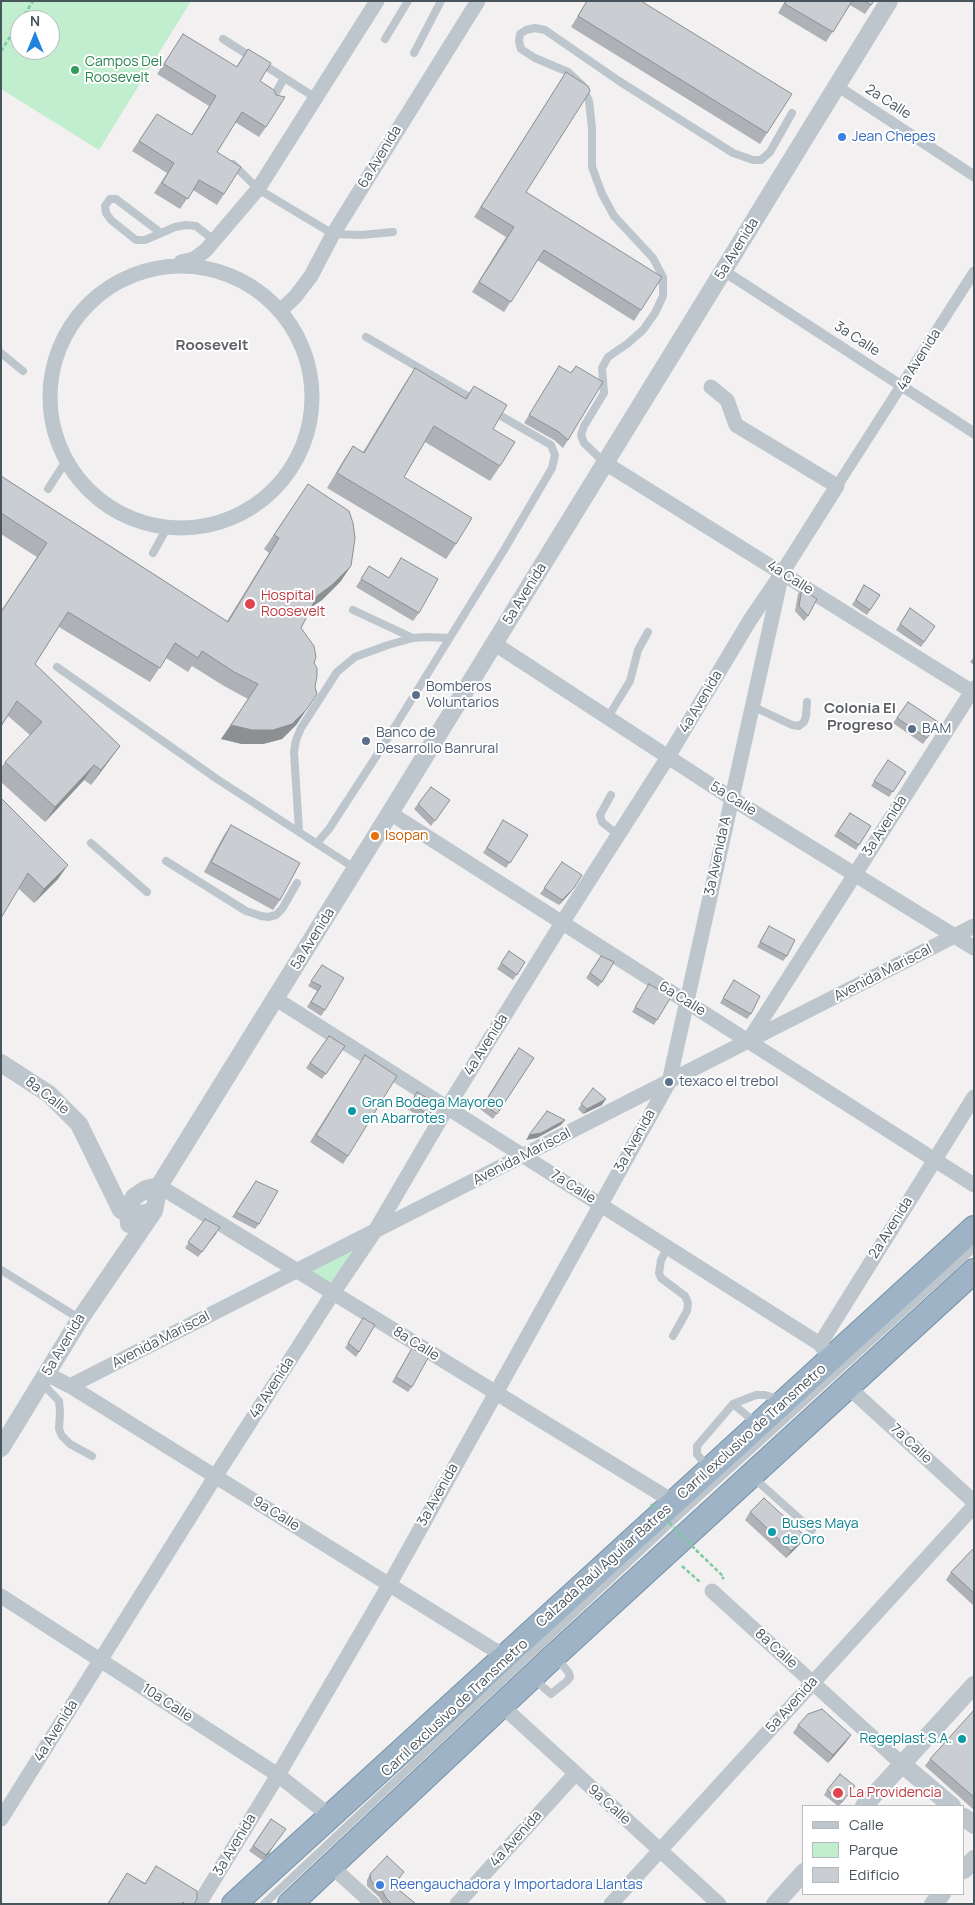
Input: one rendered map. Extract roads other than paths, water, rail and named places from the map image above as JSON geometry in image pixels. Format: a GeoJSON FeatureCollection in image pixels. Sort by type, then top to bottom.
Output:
{"type":"FeatureCollection","features":[{"type":"Feature","properties":{"kind":"highway","name":"Calzada Raúl Aguilar Batres"},"geometry":{"type":"LineString","coordinates":[[234,1904],[504,1656],[663,1503],[708,1470],[784,1401],[825,1352],[974,1228]]}},
{"type":"Feature","properties":{"kind":"highway"},"geometry":{"type":"LineString","coordinates":[[290,1904],[750,1474],[974,1271]]}},
{"type":"Feature","properties":{"kind":"street"},"geometry":{"type":"LineString","coordinates":[[163,267],[196,266],[228,274],[257,288],[281,310],[299,337],[310,366],[314,398],[310,429],[298,458],[280,484],[257,504],[229,519],[199,527],[167,528],[137,520],[108,506],[84,486],[66,461],[54,432],[49,401],[52,370],[62,340],[68,328],[86,305],[109,287],[135,274],[194,259],[215,241],[258,189],[377,1]]}},
{"type":"Feature","properties":{"kind":"street","name":"6a Avenida"},"geometry":{"type":"LineString","coordinates":[[281,310],[295,297],[311,276],[333,234],[478,1]]}},
{"type":"Feature","properties":{"kind":"street","name":"5a Avenida"},"geometry":{"type":"LineString","coordinates":[[1,1448],[80,1319],[154,1211],[159,1186],[495,644],[889,1]]}},
{"type":"Feature","properties":{"kind":"street","name":"2a Calle"},"geometry":{"type":"LineString","coordinates":[[837,86],[974,176]]}},
{"type":"Feature","properties":{"kind":"street","name":"3a Calle"},"geometry":{"type":"LineString","coordinates":[[724,271],[974,433]]}},
{"type":"Feature","properties":{"kind":"street","name":"4a Avenida"},"geometry":{"type":"LineString","coordinates":[[1,1819],[215,1477],[375,1231],[447,1108],[668,757],[750,620],[974,272]]}},
{"type":"Feature","properties":{"kind":"street"},"geometry":{"type":"LineString","coordinates":[[711,387],[727,400],[736,425],[837,486]]}},
{"type":"Feature","properties":{"kind":"street","name":"4a Calle"},"geometry":{"type":"LineString","coordinates":[[605,463],[973,691]]}},
{"type":"Feature","properties":{"kind":"street","name":"3a Avenida A"},"geometry":{"type":"LineString","coordinates":[[669,1082],[782,573]]}},
{"type":"Feature","properties":{"kind":"street","name":"5a Calle"},"geometry":{"type":"LineString","coordinates":[[495,644],[731,798],[974,948]]}},
{"type":"Feature","properties":{"kind":"street","name":"3a Avenida"},"geometry":{"type":"LineString","coordinates":[[748,1041],[854,873],[973,691]]}},
{"type":"Feature","properties":{"kind":"street","name":"6a Calle"},"geometry":{"type":"LineString","coordinates":[[390,813],[974,1185]]}},
{"type":"Feature","properties":{"kind":"street","name":"Avenida Mariscal"},"geometry":{"type":"LineString","coordinates":[[70,1386],[974,926]]}},
{"type":"Feature","properties":{"kind":"street","name":"7a Calle"},"geometry":{"type":"LineString","coordinates":[[276,999],[668,1247],[825,1352]]}},
{"type":"Feature","properties":{"kind":"street","name":"8a Calle"},"geometry":{"type":"LineString","coordinates":[[1,1063],[49,1094],[79,1124],[100,1164],[118,1206],[128,1214]]}},
{"type":"Feature","properties":{"kind":"street","name":"3a Avenida"},"geometry":{"type":"LineString","coordinates":[[200,1904],[278,1776],[389,1584],[669,1082]]}},
{"type":"Feature","properties":{"kind":"street","name":"2a Avenida"},"geometry":{"type":"LineString","coordinates":[[825,1352],[934,1160],[974,1098]]}},
{"type":"Feature","properties":{"kind":"street","name":"8a Calle"},"geometry":{"type":"LineString","coordinates":[[100,1164],[120,1184],[142,1191]]}},
{"type":"Feature","properties":{"kind":"street"},"geometry":{"type":"LineString","coordinates":[[130,1245],[128,1214],[131,1201],[142,1191],[159,1186]]}},
{"type":"Feature","properties":{"kind":"street","name":"8a Calle"},"geometry":{"type":"LineString","coordinates":[[159,1186],[495,1393],[663,1503]]}},
{"type":"Feature","properties":{"kind":"street"},"geometry":{"type":"LineString","coordinates":[[128,1214],[154,1211]]}},
{"type":"Feature","properties":{"kind":"street","name":"9a Calle"},"geometry":{"type":"LineString","coordinates":[[44,1378],[70,1386],[504,1656]]}},
{"type":"Feature","properties":{"kind":"street","name":"7a Calle"},"geometry":{"type":"LineString","coordinates":[[847,1386],[974,1502]]}},
{"type":"Feature","properties":{"kind":"street","name":"5a Avenida"},"geometry":{"type":"LineString","coordinates":[[611,1904],[974,1506]]}},
{"type":"Feature","properties":{"kind":"street","name":"8a Calle"},"geometry":{"type":"LineString","coordinates":[[712,1591],[902,1764],[951,1805]]}},
{"type":"Feature","properties":{"kind":"street","name":"10a Calle"},"geometry":{"type":"LineString","coordinates":[[1,1596],[278,1776],[330,1816]]}},
{"type":"Feature","properties":{"kind":"street"},"geometry":{"type":"LineString","coordinates":[[865,1805],[974,1685]]}},
{"type":"Feature","properties":{"kind":"street","name":"9a Calle"},"geometry":{"type":"LineString","coordinates":[[501,1705],[718,1904]]}},
{"type":"Feature","properties":{"kind":"street","name":"4a Avenida"},"geometry":{"type":"LineString","coordinates":[[457,1904],[575,1774]]}},
{"type":"Feature","properties":{"kind":"street"},"geometry":{"type":"LineString","coordinates":[[965,1869],[974,1859]]}},
{"type":"Feature","properties":{"kind":"street"},"geometry":{"type":"LineString","coordinates":[[330,1865],[373,1904]]}},
{"type":"Feature","properties":{"kind":"street"},"geometry":{"type":"LineString","coordinates":[[775,1904],[802,1874]]}},
{"type":"Feature","properties":{"kind":"lane"},"geometry":{"type":"LineString","coordinates":[[385,39],[408,1]]}},
{"type":"Feature","properties":{"kind":"lane"},"geometry":{"type":"LineString","coordinates":[[414,53],[441,1]]}},
{"type":"Feature","properties":{"kind":"lane"},"geometry":{"type":"LineString","coordinates":[[605,463],[584,443],[582,435],[584,426],[604,394],[602,368],[608,357],[628,344],[643,330],[655,313],[663,296],[664,277],[653,258],[614,216],[602,194],[592,167],[590,110],[582,85],[568,72],[535,58],[521,48],[520,34],[535,28],[545,30],[619,81],[733,153],[753,160],[761,160],[770,152],[792,113]]}},
{"type":"Feature","properties":{"kind":"lane"},"geometry":{"type":"LineString","coordinates":[[223,39],[316,98]]}},
{"type":"Feature","properties":{"kind":"lane"},"geometry":{"type":"LineString","coordinates":[[272,100],[284,78]]}},
{"type":"Feature","properties":{"kind":"lane"},"geometry":{"type":"LineString","coordinates":[[226,159],[258,189],[333,234],[393,232]]}},
{"type":"Feature","properties":{"kind":"lane"},"geometry":{"type":"LineString","coordinates":[[161,233],[116,199],[110,199],[105,206],[106,213],[111,220],[136,240],[145,240],[180,226],[196,226],[215,241]]}},
{"type":"Feature","properties":{"kind":"lane"},"geometry":{"type":"LineString","coordinates":[[316,843],[329,828],[371,765],[504,550],[552,468],[555,455],[550,445],[366,337]]}},
{"type":"Feature","properties":{"kind":"lane"},"geometry":{"type":"LineString","coordinates":[[1,354],[23,371]]}},
{"type":"Feature","properties":{"kind":"lane"},"geometry":{"type":"LineString","coordinates":[[48,488],[66,461]]}},
{"type":"Feature","properties":{"kind":"lane"},"geometry":{"type":"LineString","coordinates":[[153,553],[167,528]]}},
{"type":"Feature","properties":{"kind":"lane"},"geometry":{"type":"LineString","coordinates":[[353,610],[413,638]]}},
{"type":"Feature","properties":{"kind":"lane"},"geometry":{"type":"LineString","coordinates":[[608,718],[630,680],[638,650],[648,632]]}},
{"type":"Feature","properties":{"kind":"lane"},"geometry":{"type":"LineString","coordinates":[[299,831],[294,752],[296,740],[301,728],[337,672],[355,657],[413,638],[449,638]]}},
{"type":"Feature","properties":{"kind":"lane"},"geometry":{"type":"LineString","coordinates":[[57,666],[217,779],[356,869]]}},
{"type":"Feature","properties":{"kind":"lane"},"geometry":{"type":"LineString","coordinates":[[752,706],[792,725],[799,726],[804,722],[807,702]]}},
{"type":"Feature","properties":{"kind":"lane"},"geometry":{"type":"LineString","coordinates":[[611,795],[600,815],[602,822],[618,835]]}},
{"type":"Feature","properties":{"kind":"lane"},"geometry":{"type":"LineString","coordinates":[[91,843],[147,892]]}},
{"type":"Feature","properties":{"kind":"lane"},"geometry":{"type":"LineString","coordinates":[[166,861],[246,912],[261,916],[276,915],[282,909],[297,882]]}},
{"type":"Feature","properties":{"kind":"lane"},"geometry":{"type":"LineString","coordinates":[[668,1247],[661,1260],[659,1273],[661,1278],[685,1296],[688,1303],[687,1311],[672,1336]]}},
{"type":"Feature","properties":{"kind":"lane","name":"Carril exclusivo de Transmetro"},"geometry":{"type":"LineString","coordinates":[[264,1904],[679,1515],[974,1248]]}},
{"type":"Feature","properties":{"kind":"lane"},"geometry":{"type":"LineString","coordinates":[[1,1270],[80,1319]]}},
{"type":"Feature","properties":{"kind":"lane"},"geometry":{"type":"LineString","coordinates":[[44,1378],[59,1401],[59,1429],[62,1436],[70,1444],[92,1456]]}},
{"type":"Feature","properties":{"kind":"lane"},"geometry":{"type":"LineString","coordinates":[[708,1470],[698,1454],[698,1446],[733,1404],[756,1395],[773,1396],[784,1401]]}},
{"type":"Feature","properties":{"kind":"lane"},"geometry":{"type":"LineString","coordinates":[[733,1404],[758,1424]]}},
{"type":"Feature","properties":{"kind":"lane"},"geometry":{"type":"LineString","coordinates":[[750,1474],[812,1530]]}},
{"type":"Feature","properties":{"kind":"place","name":"Campos Del Roosevelt"},"geometry":{"type":"Point","coordinates":[75,70]}},
{"type":"Feature","properties":{"kind":"place","name":"Jean Chepes"},"geometry":{"type":"Point","coordinates":[842,137]}},
{"type":"Feature","properties":{"kind":"place","name":"Hospital Roosevelt"},"geometry":{"type":"Point","coordinates":[250,604]}},
{"type":"Feature","properties":{"kind":"place","name":"Bomberos Voluntarios"},"geometry":{"type":"Point","coordinates":[416,695]}},
{"type":"Feature","properties":{"kind":"place","name":"BAM"},"geometry":{"type":"Point","coordinates":[912,729]}},
{"type":"Feature","properties":{"kind":"place","name":"Banco de Desarrollo Banrural"},"geometry":{"type":"Point","coordinates":[366,741]}},
{"type":"Feature","properties":{"kind":"place","name":"Isopan"},"geometry":{"type":"Point","coordinates":[375,836]}},
{"type":"Feature","properties":{"kind":"place","name":"texaco el trebol"},"geometry":{"type":"Point","coordinates":[669,1082]}},
{"type":"Feature","properties":{"kind":"place","name":"Gran Bodega Mayoreo en Abarrotes"},"geometry":{"type":"Point","coordinates":[352,1111]}},
{"type":"Feature","properties":{"kind":"place","name":"Buses Maya de Oro"},"geometry":{"type":"Point","coordinates":[772,1532]}},
{"type":"Feature","properties":{"kind":"place","name":"Regeplast S.A."},"geometry":{"type":"Point","coordinates":[962,1739]}},
{"type":"Feature","properties":{"kind":"place","name":"La Providencia"},"geometry":{"type":"Point","coordinates":[838,1793]}},
{"type":"Feature","properties":{"kind":"place","name":"Reengauchadora y Importadora Llantas"},"geometry":{"type":"Point","coordinates":[380,1885]}},
{"type":"Feature","properties":{"kind":"district","name":"Roosevelt"},"geometry":{"type":"Point","coordinates":[212,346]}},
{"type":"Feature","properties":{"kind":"district","name":"Colonia El Progreso"},"geometry":{"type":"Point","coordinates":[860,718]}}]}
